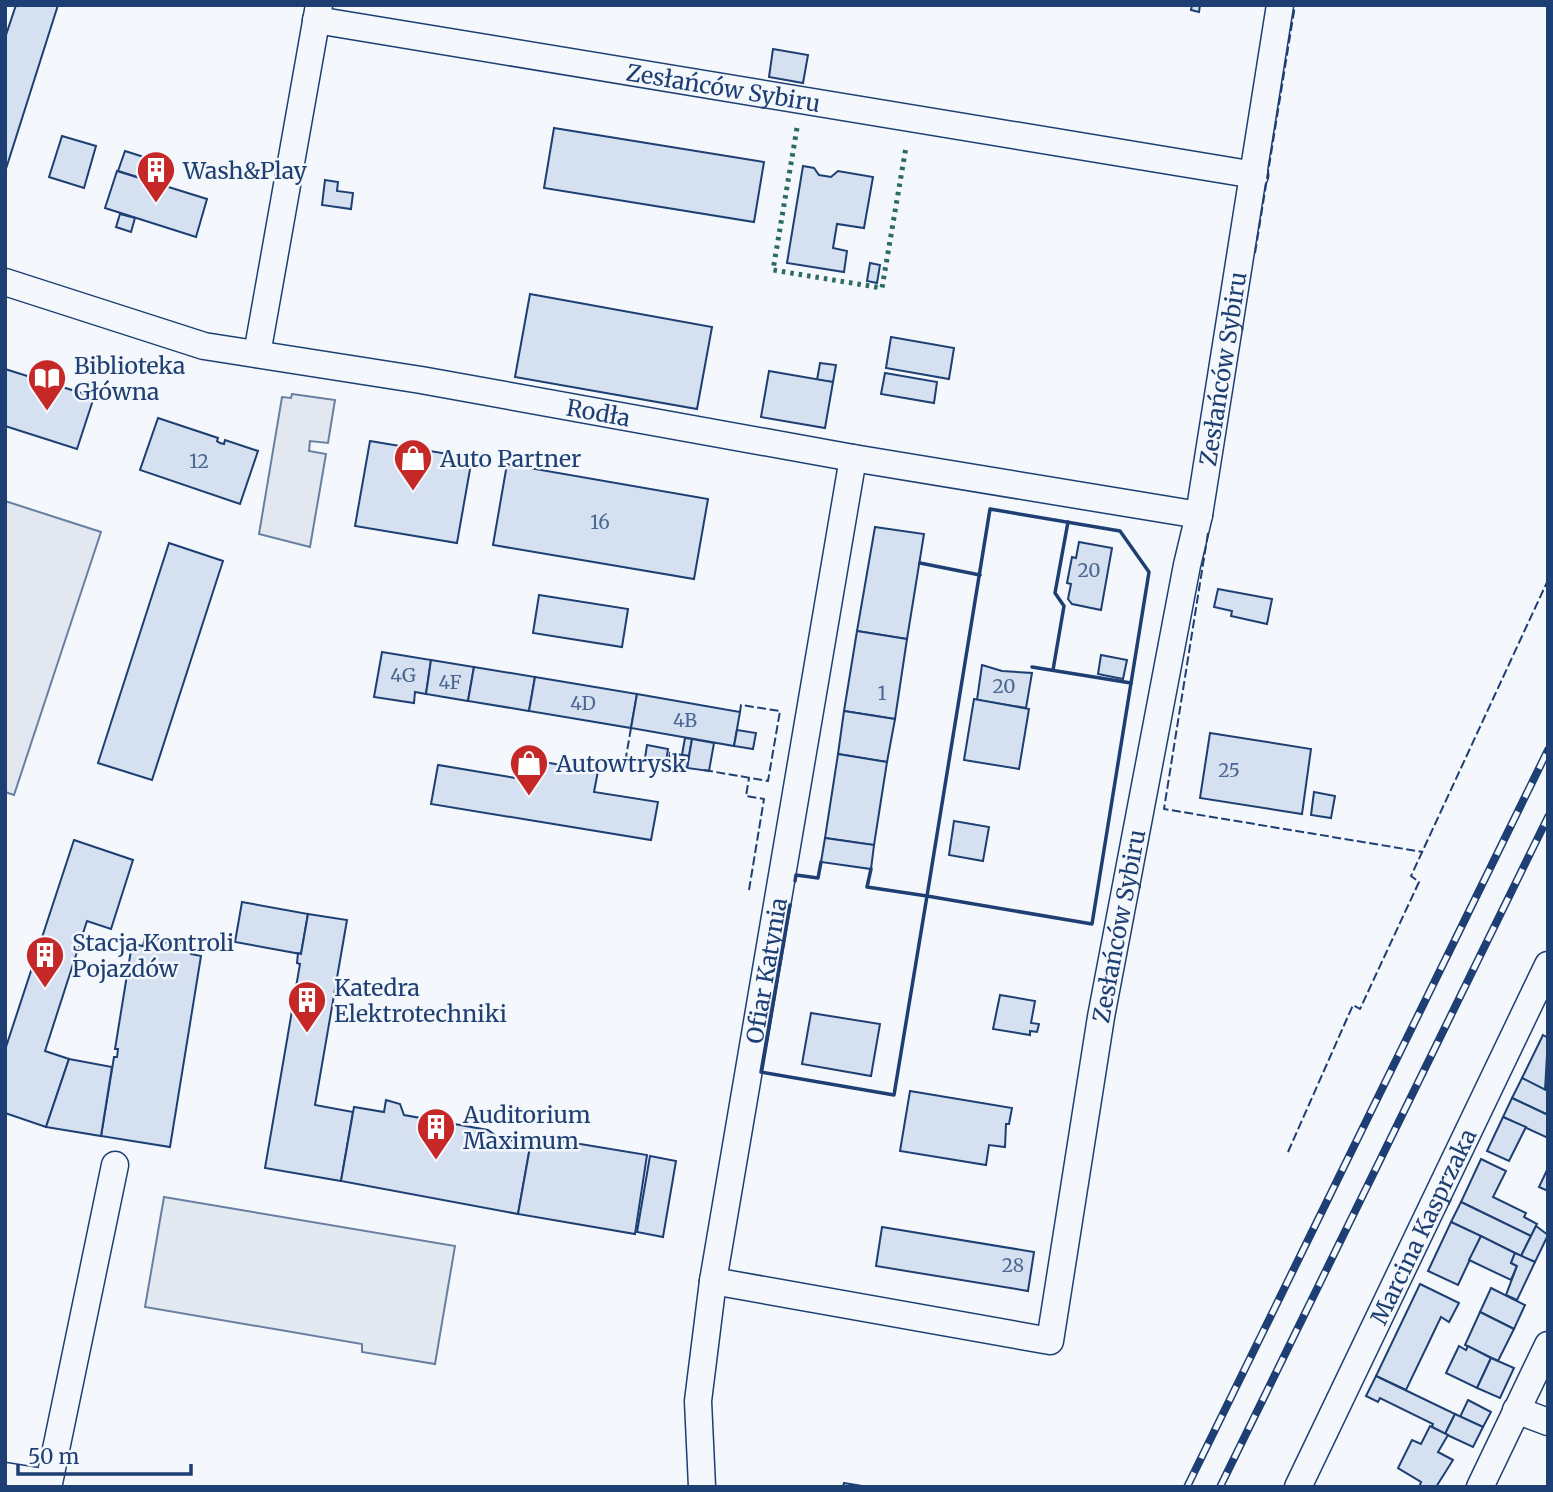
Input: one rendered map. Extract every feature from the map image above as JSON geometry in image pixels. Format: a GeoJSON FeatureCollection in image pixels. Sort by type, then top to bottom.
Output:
{"type":"FeatureCollection","features":[{"type":"Feature","properties":{"kind":"street","name":"Zesłańców Sybiru"},"geometry":{"type":"LineString","coordinates":[[713,1281],[1050,1341],[1101,1017],[1187,565],[1199,515],[1280,5]]}},
{"type":"Feature","properties":{"kind":"street","name":"Zesłańców Sybiru"},"geometry":{"type":"LineString","coordinates":[[257,354],[318,13],[1255,175]]}},
{"type":"Feature","properties":{"kind":"street","name":"Rodła"},"geometry":{"type":"LineString","coordinates":[[5,282],[204,346],[421,380],[853,458],[1199,515]]}},
{"type":"Feature","properties":{"kind":"street","name":"Ofiar Katynia"},"geometry":{"type":"LineString","coordinates":[[702,1487],[698,1401],[713,1281],[853,458]]}},
{"type":"Feature","properties":{"kind":"street","name":"Marcina Kasprzaka"},"geometry":{"type":"LineString","coordinates":[[1298,1487],[1548,965]]}},
{"type":"Feature","properties":{"kind":"street"},"geometry":{"type":"LineString","coordinates":[[5,1476],[49,1483],[114,1165]]}},
{"type":"Feature","properties":{"kind":"street"},"geometry":{"type":"LineString","coordinates":[[1480,1487],[1548,1345]]}},
{"type":"Feature","properties":{"kind":"street"},"geometry":{"type":"LineString","coordinates":[[1516,1410],[1548,1422]]}},
{"type":"Feature","properties":{"kind":"shaded area"},"geometry":{"type":"Polygon","coordinates":[[[292,394],[335,400],[328,443],[310,441],[309,451],[326,454],[310,547],[259,534],[282,397],[291,398],[292,394]]]}},
{"type":"Feature","properties":{"kind":"shaded area"},"geometry":{"type":"Polygon","coordinates":[[[5,501],[101,532],[14,795],[5,792],[5,501]]]}},
{"type":"Feature","properties":{"kind":"shaded area"},"geometry":{"type":"Polygon","coordinates":[[[164,1197],[455,1246],[435,1364],[362,1352],[362,1344],[145,1307],[164,1197]]]}},
{"type":"Feature","properties":{"kind":"building"},"geometry":{"type":"Polygon","coordinates":[[[16,5],[58,5],[5,172],[5,38],[16,5]]]}},
{"type":"Feature","properties":{"kind":"building"},"geometry":{"type":"Polygon","coordinates":[[[1192,5],[1200,5],[1199,12],[1191,10],[1192,5]]]}},
{"type":"Feature","properties":{"kind":"building"},"geometry":{"type":"Polygon","coordinates":[[[773,49],[808,55],[803,83],[769,77],[773,49]]]}},
{"type":"Feature","properties":{"kind":"building"},"geometry":{"type":"Polygon","coordinates":[[[554,128],[764,162],[754,222],[544,188],[554,128]]]}},
{"type":"Feature","properties":{"kind":"building"},"geometry":{"type":"Polygon","coordinates":[[[62,136],[96,146],[84,188],[49,177],[62,136]]]}},
{"type":"Feature","properties":{"kind":"building"},"geometry":{"type":"Polygon","coordinates":[[[125,151],[153,160],[147,180],[118,171],[125,151]]]}},
{"type":"Feature","properties":{"kind":"building"},"geometry":{"type":"Polygon","coordinates":[[[803,166],[814,168],[819,175],[831,177],[838,171],[873,177],[864,228],[837,224],[833,248],[847,251],[844,272],[787,263],[803,166]]]}},
{"type":"Feature","properties":{"kind":"building","name":"Wash&Play"},"geometry":{"type":"Polygon","coordinates":[[[117,171],[207,199],[196,237],[105,208],[117,171]]]}},
{"type":"Feature","properties":{"kind":"building"},"geometry":{"type":"Polygon","coordinates":[[[325,180],[338,182],[337,191],[353,193],[351,209],[322,205],[325,180]]]}},
{"type":"Feature","properties":{"kind":"building"},"geometry":{"type":"Polygon","coordinates":[[[120,214],[135,218],[131,232],[116,227],[120,214]]]}},
{"type":"Feature","properties":{"kind":"building"},"geometry":{"type":"Polygon","coordinates":[[[870,263],[880,265],[877,283],[867,281],[870,263]]]}},
{"type":"Feature","properties":{"kind":"building"},"geometry":{"type":"Polygon","coordinates":[[[530,294],[712,327],[697,409],[515,377],[530,294]]]}},
{"type":"Feature","properties":{"kind":"building"},"geometry":{"type":"Polygon","coordinates":[[[891,337],[954,348],[949,379],[886,368],[891,337]]]}},
{"type":"Feature","properties":{"kind":"building"},"geometry":{"type":"Polygon","coordinates":[[[820,363],[836,365],[833,382],[817,380],[820,363]]]}},
{"type":"Feature","properties":{"kind":"building","name":"Biblioteka Główna"},"geometry":{"type":"Polygon","coordinates":[[[5,369],[94,397],[77,449],[5,426],[5,369]]]}},
{"type":"Feature","properties":{"kind":"building"},"geometry":{"type":"Polygon","coordinates":[[[769,371],[833,382],[825,428],[761,417],[769,371]]]}},
{"type":"Feature","properties":{"kind":"building"},"geometry":{"type":"Polygon","coordinates":[[[885,373],[937,382],[934,403],[881,394],[885,373]]]}},
{"type":"Feature","properties":{"kind":"building"},"geometry":{"type":"Polygon","coordinates":[[[158,418],[218,438],[220,443],[224,444],[225,440],[258,451],[240,504],[140,470],[158,418]]]}},
{"type":"Feature","properties":{"kind":"building","name":"Auto Partner"},"geometry":{"type":"Polygon","coordinates":[[[370,441],[472,458],[457,543],[355,526],[370,441]]]}},
{"type":"Feature","properties":{"kind":"building"},"geometry":{"type":"Polygon","coordinates":[[[507,464],[708,499],[694,579],[493,545],[507,464]]]}},
{"type":"Feature","properties":{"kind":"building"},"geometry":{"type":"Polygon","coordinates":[[[875,527],[924,534],[907,639],[857,631],[875,527]]]}},
{"type":"Feature","properties":{"kind":"building"},"geometry":{"type":"Polygon","coordinates":[[[1079,542],[1112,548],[1101,610],[1072,604],[1068,599],[1071,584],[1067,583],[1072,557],[1076,558],[1079,542]]]}},
{"type":"Feature","properties":{"kind":"building"},"geometry":{"type":"Polygon","coordinates":[[[169,543],[223,561],[152,780],[98,763],[169,543]]]}},
{"type":"Feature","properties":{"kind":"building"},"geometry":{"type":"Polygon","coordinates":[[[1218,589],[1272,599],[1267,624],[1231,616],[1232,611],[1214,607],[1218,589]]]}},
{"type":"Feature","properties":{"kind":"building"},"geometry":{"type":"Polygon","coordinates":[[[539,595],[628,609],[622,647],[533,633],[539,595]]]}},
{"type":"Feature","properties":{"kind":"building"},"geometry":{"type":"Polygon","coordinates":[[[857,631],[907,639],[895,719],[844,711],[857,631]]]}},
{"type":"Feature","properties":{"kind":"building"},"geometry":{"type":"Polygon","coordinates":[[[382,652],[431,660],[426,694],[415,692],[414,703],[374,697],[382,652]]]}},
{"type":"Feature","properties":{"kind":"building"},"geometry":{"type":"Polygon","coordinates":[[[1101,655],[1127,660],[1123,679],[1098,674],[1101,655]]]}},
{"type":"Feature","properties":{"kind":"building"},"geometry":{"type":"Polygon","coordinates":[[[431,660],[474,667],[468,701],[426,694],[431,660]]]}},
{"type":"Feature","properties":{"kind":"building"},"geometry":{"type":"Polygon","coordinates":[[[982,665],[1002,671],[1032,673],[1026,708],[977,700],[982,665]]]}},
{"type":"Feature","properties":{"kind":"building"},"geometry":{"type":"Polygon","coordinates":[[[474,667],[535,677],[529,711],[468,701],[474,667]]]}},
{"type":"Feature","properties":{"kind":"building"},"geometry":{"type":"Polygon","coordinates":[[[535,677],[637,694],[631,728],[529,711],[535,677]]]}},
{"type":"Feature","properties":{"kind":"building"},"geometry":{"type":"Polygon","coordinates":[[[637,694],[740,712],[734,746],[631,728],[637,694]]]}},
{"type":"Feature","properties":{"kind":"building"},"geometry":{"type":"Polygon","coordinates":[[[974,699],[1029,709],[1019,769],[964,760],[974,699]]]}},
{"type":"Feature","properties":{"kind":"building"},"geometry":{"type":"Polygon","coordinates":[[[844,711],[895,719],[887,762],[838,754],[844,711]]]}},
{"type":"Feature","properties":{"kind":"building"},"geometry":{"type":"Polygon","coordinates":[[[737,730],[756,733],[753,749],[734,746],[737,730]]]}},
{"type":"Feature","properties":{"kind":"building"},"geometry":{"type":"Polygon","coordinates":[[[1210,733],[1311,749],[1302,814],[1200,798],[1210,733]]]}},
{"type":"Feature","properties":{"kind":"building"},"geometry":{"type":"Polygon","coordinates":[[[685,738],[692,739],[689,756],[682,755],[685,738]]]}},
{"type":"Feature","properties":{"kind":"building"},"geometry":{"type":"Polygon","coordinates":[[[692,739],[714,743],[709,771],[687,768],[692,739]]]}},
{"type":"Feature","properties":{"kind":"building"},"geometry":{"type":"Polygon","coordinates":[[[647,745],[668,749],[666,762],[645,758],[647,745]]]}},
{"type":"Feature","properties":{"kind":"building"},"geometry":{"type":"Polygon","coordinates":[[[670,753],[689,756],[687,768],[668,764],[670,753]]]}},
{"type":"Feature","properties":{"kind":"building"},"geometry":{"type":"Polygon","coordinates":[[[838,754],[887,762],[874,845],[825,838],[838,754]]]}},
{"type":"Feature","properties":{"kind":"building","name":"Autowtrysk"},"geometry":{"type":"Polygon","coordinates":[[[525,759],[598,771],[594,792],[658,802],[651,840],[431,804],[438,765],[522,779],[525,759]]]}},
{"type":"Feature","properties":{"kind":"building"},"geometry":{"type":"Polygon","coordinates":[[[1314,792],[1335,796],[1331,818],[1311,815],[1314,792]]]}},
{"type":"Feature","properties":{"kind":"building"},"geometry":{"type":"Polygon","coordinates":[[[954,821],[989,827],[983,861],[949,855],[954,821]]]}},
{"type":"Feature","properties":{"kind":"building"},"geometry":{"type":"Polygon","coordinates":[[[825,838],[874,845],[871,869],[821,862],[825,838]]]}},
{"type":"Feature","properties":{"kind":"building","name":"Stacja Kontroli Pojazdów"},"geometry":{"type":"Polygon","coordinates":[[[74,840],[133,860],[111,929],[87,921],[45,1051],[69,1059],[46,1127],[5,1113],[5,1050],[74,840]]]}},
{"type":"Feature","properties":{"kind":"building"},"geometry":{"type":"Polygon","coordinates":[[[242,902],[308,914],[301,954],[235,942],[242,902]]]}},
{"type":"Feature","properties":{"kind":"building","name":"Katedra Elektrotechniki"},"geometry":{"type":"Polygon","coordinates":[[[308,914],[347,920],[315,1105],[353,1112],[341,1181],[265,1168],[300,964],[297,963],[298,953],[301,954],[308,914]]]}},
{"type":"Feature","properties":{"kind":"building"},"geometry":{"type":"Polygon","coordinates":[[[145,937],[162,939],[162,942],[193,944],[191,954],[201,956],[170,1147],[101,1136],[114,1057],[117,1057],[118,1049],[115,1049],[132,944],[143,946],[145,937]]]}},
{"type":"Feature","properties":{"kind":"building"},"geometry":{"type":"Polygon","coordinates":[[[1000,995],[1035,1001],[1031,1023],[1039,1024],[1037,1032],[1030,1031],[1030,1035],[993,1029],[1000,995]]]}},
{"type":"Feature","properties":{"kind":"building"},"geometry":{"type":"Polygon","coordinates":[[[811,1013],[880,1024],[871,1076],[802,1064],[811,1013]]]}},
{"type":"Feature","properties":{"kind":"building"},"geometry":{"type":"Polygon","coordinates":[[[1543,1035],[1548,1038],[1545,1090],[1522,1078],[1543,1035]]]}},
{"type":"Feature","properties":{"kind":"building"},"geometry":{"type":"Polygon","coordinates":[[[69,1059],[112,1067],[101,1136],[46,1127],[69,1059]]]}},
{"type":"Feature","properties":{"kind":"building"},"geometry":{"type":"Polygon","coordinates":[[[1522,1078],[1548,1091],[1548,1115],[1512,1098],[1522,1078]]]}},
{"type":"Feature","properties":{"kind":"building"},"geometry":{"type":"Polygon","coordinates":[[[910,1091],[1012,1108],[1009,1124],[1006,1124],[1005,1147],[989,1145],[986,1165],[900,1151],[910,1091]]]}},
{"type":"Feature","properties":{"kind":"building"},"geometry":{"type":"Polygon","coordinates":[[[1512,1098],[1548,1115],[1548,1138],[1503,1117],[1512,1098]]]}},
{"type":"Feature","properties":{"kind":"building","name":"Auditorium Maximum"},"geometry":{"type":"Polygon","coordinates":[[[386,1100],[400,1104],[404,1115],[488,1130],[499,1138],[515,1141],[532,1136],[518,1214],[341,1181],[354,1107],[384,1112],[386,1100]]]}},
{"type":"Feature","properties":{"kind":"building"},"geometry":{"type":"Polygon","coordinates":[[[1503,1117],[1526,1127],[1509,1161],[1487,1151],[1503,1117]]]}},
{"type":"Feature","properties":{"kind":"building"},"geometry":{"type":"Polygon","coordinates":[[[532,1136],[647,1155],[635,1234],[518,1214],[532,1136]]]}},
{"type":"Feature","properties":{"kind":"building"},"geometry":{"type":"Polygon","coordinates":[[[650,1156],[676,1161],[663,1237],[637,1232],[650,1156]]]}},
{"type":"Feature","properties":{"kind":"building"},"geometry":{"type":"Polygon","coordinates":[[[1481,1159],[1506,1171],[1493,1197],[1526,1213],[1524,1217],[1537,1224],[1531,1236],[1461,1202],[1481,1159]]]}},
{"type":"Feature","properties":{"kind":"building"},"geometry":{"type":"Polygon","coordinates":[[[1548,1168],[1548,1191],[1539,1187],[1548,1168]]]}},
{"type":"Feature","properties":{"kind":"building"},"geometry":{"type":"Polygon","coordinates":[[[1461,1202],[1531,1236],[1521,1256],[1451,1222],[1461,1202]]]}},
{"type":"Feature","properties":{"kind":"building"},"geometry":{"type":"Polygon","coordinates":[[[1451,1222],[1481,1236],[1458,1285],[1428,1271],[1451,1222]]]}},
{"type":"Feature","properties":{"kind":"building"},"geometry":{"type":"Polygon","coordinates":[[[1536,1226],[1548,1235],[1535,1262],[1521,1256],[1536,1226]]]}},
{"type":"Feature","properties":{"kind":"building"},"geometry":{"type":"Polygon","coordinates":[[[882,1227],[1034,1252],[1028,1291],[876,1266],[882,1227]]]}},
{"type":"Feature","properties":{"kind":"building"},"geometry":{"type":"Polygon","coordinates":[[[1481,1236],[1515,1253],[1511,1263],[1517,1266],[1511,1280],[1469,1260],[1481,1236]]]}},
{"type":"Feature","properties":{"kind":"building"},"geometry":{"type":"Polygon","coordinates":[[[1515,1253],[1535,1262],[1517,1300],[1506,1295],[1517,1266],[1511,1263],[1515,1253]]]}},
{"type":"Feature","properties":{"kind":"building"},"geometry":{"type":"Polygon","coordinates":[[[1420,1284],[1459,1303],[1449,1322],[1441,1317],[1406,1390],[1376,1376],[1420,1284]]]}},
{"type":"Feature","properties":{"kind":"building"},"geometry":{"type":"Polygon","coordinates":[[[1491,1288],[1525,1305],[1514,1329],[1480,1312],[1491,1288]]]}},
{"type":"Feature","properties":{"kind":"building"},"geometry":{"type":"Polygon","coordinates":[[[1480,1312],[1514,1329],[1498,1361],[1465,1345],[1480,1312]]]}},
{"type":"Feature","properties":{"kind":"building"},"geometry":{"type":"Polygon","coordinates":[[[1459,1346],[1466,1350],[1468,1346],[1491,1358],[1477,1388],[1446,1373],[1459,1346]]]}},
{"type":"Feature","properties":{"kind":"building"},"geometry":{"type":"Polygon","coordinates":[[[1491,1358],[1514,1368],[1500,1398],[1477,1388],[1491,1358]]]}},
{"type":"Feature","properties":{"kind":"building"},"geometry":{"type":"Polygon","coordinates":[[[1376,1376],[1455,1414],[1445,1434],[1432,1427],[1433,1424],[1380,1398],[1378,1402],[1366,1396],[1376,1376]]]}},
{"type":"Feature","properties":{"kind":"building"},"geometry":{"type":"Polygon","coordinates":[[[1468,1400],[1491,1412],[1483,1427],[1460,1417],[1468,1400]]]}},
{"type":"Feature","properties":{"kind":"building"},"geometry":{"type":"Polygon","coordinates":[[[1455,1414],[1483,1427],[1473,1447],[1445,1434],[1455,1414]]]}},
{"type":"Feature","properties":{"kind":"building"},"geometry":{"type":"Polygon","coordinates":[[[1430,1426],[1448,1435],[1438,1452],[1453,1460],[1436,1487],[1422,1487],[1421,1482],[1398,1468],[1412,1440],[1421,1444],[1430,1426]]]}},
{"type":"Feature","properties":{"kind":"building"},"geometry":{"type":"Polygon","coordinates":[[[844,1483],[868,1487],[843,1487],[844,1483]]]}},
{"type":"Feature","properties":{"kind":"railway"},"geometry":{"type":"LineString","coordinates":[[1187,1487],[1548,750]]}},
{"type":"Feature","properties":{"kind":"railway"},"geometry":{"type":"LineString","coordinates":[[1220,1487],[1548,817]]}},
{"type":"Feature","properties":{"kind":"hedge"},"geometry":{"type":"LineString","coordinates":[[797,128],[773,270],[882,288],[906,147]]}},
{"type":"Feature","properties":{"kind":"fence"},"geometry":{"type":"LineString","coordinates":[[1255,253],[1295,5]]}},
{"type":"Feature","properties":{"kind":"fence"},"geometry":{"type":"LineString","coordinates":[[1208,533],[1164,809],[1423,852]]}},
{"type":"Feature","properties":{"kind":"fence"},"geometry":{"type":"LineString","coordinates":[[1288,1152],[1353,1005],[1360,1009],[1419,882],[1411,876],[1548,580]]}},
{"type":"Feature","properties":{"kind":"fence"},"geometry":{"type":"LineString","coordinates":[[704,770],[768,781],[780,711],[741,705],[740,712]]}},
{"type":"Feature","properties":{"kind":"fence"},"geometry":{"type":"LineString","coordinates":[[631,728],[626,757],[670,765]]}},
{"type":"Feature","properties":{"kind":"fence"},"geometry":{"type":"LineString","coordinates":[[749,778],[746,796],[764,799],[749,890]]}},
{"type":"Feature","properties":{"kind":"wall"},"geometry":{"type":"LineString","coordinates":[[990,509],[1120,531],[1149,572],[1092,924],[927,896],[990,509]]}},
{"type":"Feature","properties":{"kind":"wall"},"geometry":{"type":"LineString","coordinates":[[1053,670],[1064,606],[1055,593],[1068,522]]}},
{"type":"Feature","properties":{"kind":"wall"},"geometry":{"type":"LineString","coordinates":[[920,563],[980,575]]}},
{"type":"Feature","properties":{"kind":"wall"},"geometry":{"type":"LineString","coordinates":[[1032,667],[1131,683]]}},
{"type":"Feature","properties":{"kind":"wall"},"geometry":{"type":"LineString","coordinates":[[795,881],[796,875],[818,878],[821,862]]}},
{"type":"Feature","properties":{"kind":"wall"},"geometry":{"type":"LineString","coordinates":[[790,905],[761,1072],[894,1095],[927,896],[867,887],[871,869]]}},
{"type":"Feature","properties":{"kind":"place","name":"Wash&Play"},"geometry":{"type":"Point","coordinates":[156,204]}},
{"type":"Feature","properties":{"kind":"place","name":"Biblioteka Główna"},"geometry":{"type":"Point","coordinates":[47,412]}},
{"type":"Feature","properties":{"kind":"place","name":"Auto Partner"},"geometry":{"type":"Point","coordinates":[413,492]}},
{"type":"Feature","properties":{"kind":"place","name":"Autowtrysk"},"geometry":{"type":"Point","coordinates":[529,797]}},
{"type":"Feature","properties":{"kind":"place","name":"Stacja Kontroli Pojazdów"},"geometry":{"type":"Point","coordinates":[45,989]}},
{"type":"Feature","properties":{"kind":"place","name":"Katedra Elektrotechniki"},"geometry":{"type":"Point","coordinates":[307,1034]}},
{"type":"Feature","properties":{"kind":"place","name":"Auditorium Maximum"},"geometry":{"type":"Point","coordinates":[436,1161]}}]}
